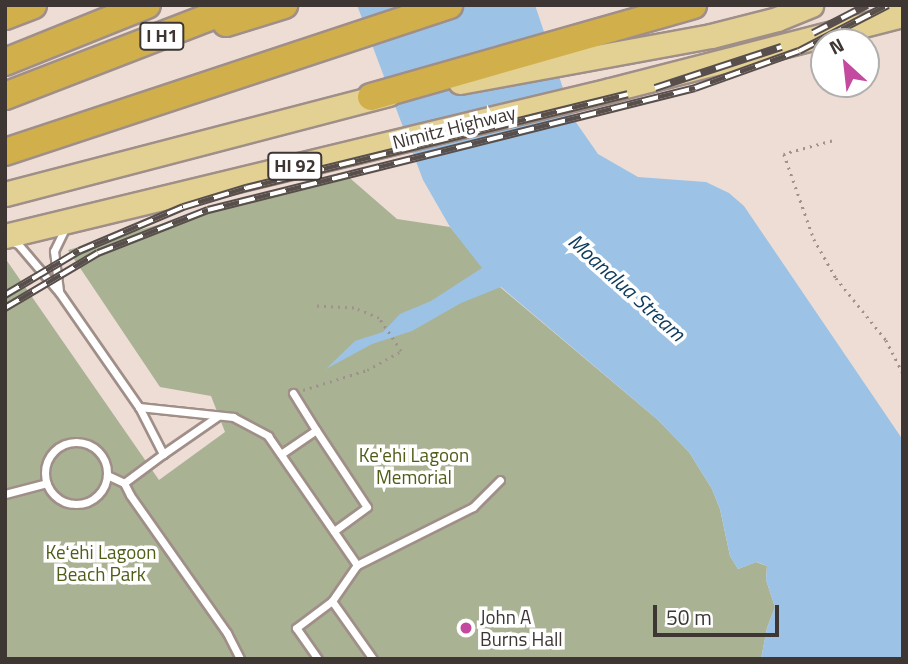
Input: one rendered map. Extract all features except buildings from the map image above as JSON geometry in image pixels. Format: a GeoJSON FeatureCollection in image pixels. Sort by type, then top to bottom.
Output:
{"type":"FeatureCollection","features":[{"type":"Feature","properties":{"kind":"highway"},"geometry":{"type":"LineString","coordinates":[[5,16],[33,5]]}},
{"type":"Feature","properties":{"kind":"highway"},"geometry":{"type":"LineString","coordinates":[[5,62],[147,5]]}},
{"type":"Feature","properties":{"kind":"highway","name":"I H1"},"geometry":{"type":"LineString","coordinates":[[5,96],[241,5]]}},
{"type":"Feature","properties":{"kind":"highway"},"geometry":{"type":"LineString","coordinates":[[83,66],[284,5]]}},
{"type":"Feature","properties":{"kind":"highway"},"geometry":{"type":"LineString","coordinates":[[5,152],[449,5]]}},
{"type":"Feature","properties":{"kind":"highway"},"geometry":{"type":"LineString","coordinates":[[371,97],[693,5]]}},
{"type":"Feature","properties":{"kind":"main road"},"geometry":{"type":"LineString","coordinates":[[5,194],[371,97],[710,36],[777,19],[811,5]]}},
{"type":"Feature","properties":{"kind":"main road","name":"Nimitz Highway"},"geometry":{"type":"LineString","coordinates":[[5,237],[610,90],[903,15]]}},
{"type":"Feature","properties":{"kind":"lane"},"geometry":{"type":"LineString","coordinates":[[59,292],[54,251],[68,220]]}},
{"type":"Feature","properties":{"kind":"lane"},"geometry":{"type":"LineString","coordinates":[[5,237],[18,244],[59,292],[139,407],[163,454]]}},
{"type":"Feature","properties":{"kind":"lane"},"geometry":{"type":"LineString","coordinates":[[293,393],[367,507],[334,531]]}},
{"type":"Feature","properties":{"kind":"lane"},"geometry":{"type":"LineString","coordinates":[[139,407],[233,417],[268,436],[357,565]]}},
{"type":"Feature","properties":{"kind":"lane"},"geometry":{"type":"LineString","coordinates":[[124,482],[219,415]]}},
{"type":"Feature","properties":{"kind":"lane"},"geometry":{"type":"LineString","coordinates":[[281,454],[316,430]]}},
{"type":"Feature","properties":{"kind":"lane"},"geometry":{"type":"LineString","coordinates":[[77,442],[96,448],[103,456],[107,475],[99,494],[80,503],[60,499],[47,483],[47,463],[58,447],[77,442]]}},
{"type":"Feature","properties":{"kind":"lane"},"geometry":{"type":"LineString","coordinates":[[107,475],[124,482],[130,495],[227,633],[240,659]]}},
{"type":"Feature","properties":{"kind":"lane"},"geometry":{"type":"LineString","coordinates":[[318,659],[296,628],[332,601],[357,565],[472,507],[500,480]]}},
{"type":"Feature","properties":{"kind":"lane"},"geometry":{"type":"LineString","coordinates":[[5,494],[47,483]]}},
{"type":"Feature","properties":{"kind":"lane"},"geometry":{"type":"LineString","coordinates":[[332,601],[373,659]]}},
{"type":"Feature","properties":{"kind":"path"},"geometry":{"type":"LineString","coordinates":[[832,141],[784,154],[814,239],[836,278],[886,340],[903,373]]}},
{"type":"Feature","properties":{"kind":"path"},"geometry":{"type":"LineString","coordinates":[[293,393],[367,370],[401,351],[379,318],[354,309],[316,306]]}},
{"type":"Feature","properties":{"kind":"green space","name":"Ke'ehi Lagoon Memorial"},"geometry":{"type":"Polygon","coordinates":[[[344,173],[397,219],[450,227],[500,287],[658,420],[689,452],[712,489],[720,509],[730,556],[738,569],[756,562],[767,566],[766,580],[775,607],[767,628],[761,659],[5,659],[5,258],[159,480],[225,432],[211,396],[160,387],[68,250],[344,173]]]}},
{"type":"Feature","properties":{"kind":"water","name":"Moanalua Stream"},"geometry":{"type":"Polygon","coordinates":[[[357,5],[535,5],[573,118],[598,154],[638,177],[706,182],[729,193],[744,206],[903,440],[903,659],[761,659],[767,628],[775,607],[766,580],[767,566],[757,562],[738,569],[730,556],[720,509],[712,489],[689,452],[658,420],[501,287],[461,303],[412,331],[372,344],[326,369],[355,341],[383,332],[400,314],[431,301],[482,268],[450,227],[423,180],[357,5]]]}},
{"type":"Feature","properties":{"kind":"railway"},"geometry":{"type":"LineString","coordinates":[[823,28],[867,5]]}},
{"type":"Feature","properties":{"kind":"railway"},"geometry":{"type":"LineString","coordinates":[[5,308],[98,253],[208,210],[695,88],[799,51],[888,5]]}},
{"type":"Feature","properties":{"kind":"railway"},"geometry":{"type":"LineString","coordinates":[[655,88],[781,47]]}},
{"type":"Feature","properties":{"kind":"railway"},"geometry":{"type":"LineString","coordinates":[[5,295],[79,251],[183,207],[246,188],[628,94]]}},
{"type":"Feature","properties":{"kind":"place","name":"John A Burns Hall"},"geometry":{"type":"Point","coordinates":[466,628]}},
{"type":"Feature","properties":{"kind":"park label","name":"Keʻehi Lagoon Beach Park"},"geometry":{"type":"Point","coordinates":[101,563]}}]}
